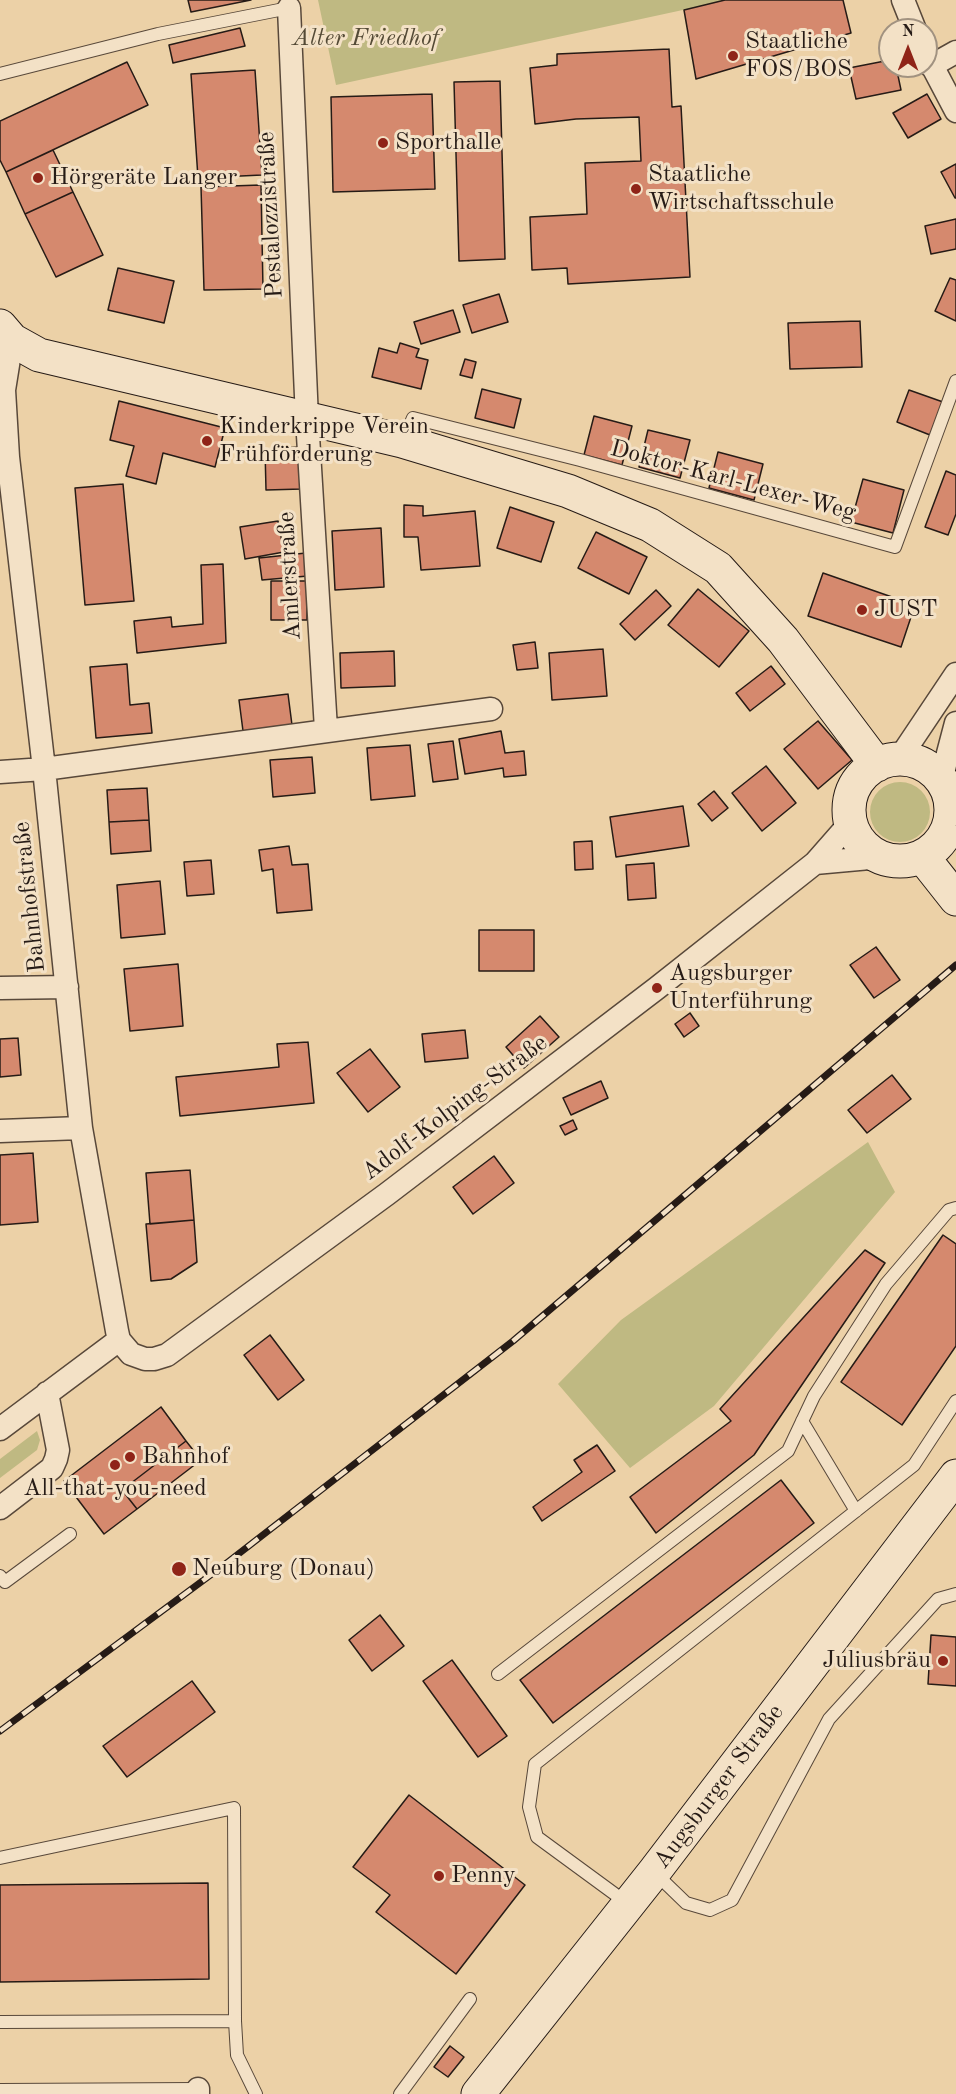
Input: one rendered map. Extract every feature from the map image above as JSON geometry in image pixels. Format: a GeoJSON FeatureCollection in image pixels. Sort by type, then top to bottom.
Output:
{"type":"FeatureCollection","features":[{"type":"Feature","properties":{"kind":"main road"},"geometry":{"type":"LineString","coordinates":[[4,336],[39,355],[402,441],[568,491],[650,525],[718,568],[888,762]]}},
{"type":"Feature","properties":{"kind":"main road"},"geometry":{"type":"LineString","coordinates":[[888,762],[922,764],[941,780],[950,800],[951,812],[949,823],[930,849],[902,860],[881,857],[867,849],[857,837],[849,812],[852,793],[862,777],[888,762]]}},
{"type":"Feature","properties":{"kind":"main road"},"geometry":{"type":"LineString","coordinates":[[930,849],[956,881]]}},
{"type":"Feature","properties":{"kind":"main road"},"geometry":{"type":"LineString","coordinates":[[930,849],[956,899]]}},
{"type":"Feature","properties":{"kind":"main road","name":"Augsburger Straße"},"geometry":{"type":"LineString","coordinates":[[478,2094],[654,1872],[956,1476]]}},
{"type":"Feature","properties":{"kind":"street"},"geometry":{"type":"LineString","coordinates":[[903,0],[910,18]]}},
{"type":"Feature","properties":{"kind":"street","name":"Pestalozzistraße"},"geometry":{"type":"LineString","coordinates":[[289,8],[307,419]]}},
{"type":"Feature","properties":{"kind":"street"},"geometry":{"type":"LineString","coordinates":[[938,57],[956,52]]}},
{"type":"Feature","properties":{"kind":"street"},"geometry":{"type":"LineString","coordinates":[[938,77],[956,111]]}},
{"type":"Feature","properties":{"kind":"street","name":"Bahnhofstraße"},"geometry":{"type":"LineString","coordinates":[[4,336],[8,457],[44,769],[81,1128],[119,1340]]}},
{"type":"Feature","properties":{"kind":"street","name":"Amlerstraße"},"geometry":{"type":"LineString","coordinates":[[307,419],[326,729]]}},
{"type":"Feature","properties":{"kind":"street"},"geometry":{"type":"LineString","coordinates":[[888,762],[956,675]]}},
{"type":"Feature","properties":{"kind":"street"},"geometry":{"type":"LineString","coordinates":[[0,772],[44,769],[326,729],[491,709]]}},
{"type":"Feature","properties":{"kind":"street"},"geometry":{"type":"LineString","coordinates":[[941,780],[956,723]]}},
{"type":"Feature","properties":{"kind":"street","name":"Adolf-Kolping-Straße"},"geometry":{"type":"LineString","coordinates":[[119,1340],[124,1348],[138,1358],[154,1359],[167,1354],[387,1194],[657,988],[815,863],[851,822]]}},
{"type":"Feature","properties":{"kind":"street"},"geometry":{"type":"LineString","coordinates":[[815,863],[881,857]]}},
{"type":"Feature","properties":{"kind":"street"},"geometry":{"type":"LineString","coordinates":[[0,988],[67,987]]}},
{"type":"Feature","properties":{"kind":"street"},"geometry":{"type":"LineString","coordinates":[[0,1131],[81,1128]]}},
{"type":"Feature","properties":{"kind":"street"},"geometry":{"type":"LineString","coordinates":[[0,1429],[119,1340]]}},
{"type":"Feature","properties":{"kind":"street"},"geometry":{"type":"LineString","coordinates":[[0,1508],[52,1468],[56,1459],[58,1450],[47,1393]]}},
{"type":"Feature","properties":{"kind":"lane"},"geometry":{"type":"LineString","coordinates":[[0,74],[158,34],[289,8]]}},
{"type":"Feature","properties":{"kind":"lane","name":"Doktor-Karl-Lexer-Weg"},"geometry":{"type":"LineString","coordinates":[[402,441],[413,418],[579,460],[895,547],[956,381]]}},
{"type":"Feature","properties":{"kind":"lane"},"geometry":{"type":"LineString","coordinates":[[498,1674],[788,1451],[814,1396],[886,1284],[949,1210],[956,1208]]}},
{"type":"Feature","properties":{"kind":"lane"},"geometry":{"type":"LineString","coordinates":[[628,1904],[537,1837],[529,1807],[535,1764],[914,1465],[956,1401]]}},
{"type":"Feature","properties":{"kind":"lane"},"geometry":{"type":"LineString","coordinates":[[802,1421],[856,1511]]}},
{"type":"Feature","properties":{"kind":"lane"},"geometry":{"type":"LineString","coordinates":[[0,1576],[5,1582],[70,1534]]}},
{"type":"Feature","properties":{"kind":"lane"},"geometry":{"type":"LineString","coordinates":[[654,1872],[686,1903],[710,1910],[732,1900],[829,1719],[938,1599],[956,1594]]}},
{"type":"Feature","properties":{"kind":"lane"},"geometry":{"type":"LineString","coordinates":[[0,1858],[234,1808],[237,2055],[256,2094]]}},
{"type":"Feature","properties":{"kind":"lane"},"geometry":{"type":"LineString","coordinates":[[400,2094],[470,1999]]}},
{"type":"Feature","properties":{"kind":"lane"},"geometry":{"type":"LineString","coordinates":[[0,2022],[235,2021]]}},
{"type":"Feature","properties":{"kind":"lane"},"geometry":{"type":"LineString","coordinates":[[0,2090],[198,2092]]}},
{"type":"Feature","properties":{"kind":"green space","name":"Alter Friedhof"},"geometry":{"type":"Polygon","coordinates":[[[318,0],[729,0],[336,85],[318,0]]]}},
{"type":"Feature","properties":{"kind":"green space"},"geometry":{"type":"Polygon","coordinates":[[[900,782],[917,787],[925,795],[930,812],[925,829],[917,837],[900,842],[883,837],[875,829],[870,812],[875,795],[883,787],[900,782]]]}},
{"type":"Feature","properties":{"kind":"green space"},"geometry":{"type":"Polygon","coordinates":[[[868,1142],[895,1192],[714,1406],[630,1468],[558,1384],[621,1320],[868,1142]]]}},
{"type":"Feature","properties":{"kind":"green space"},"geometry":{"type":"Polygon","coordinates":[[[37,1431],[40,1440],[37,1450],[0,1478],[0,1459],[37,1431]]]}},
{"type":"Feature","properties":{"kind":"building"},"geometry":{"type":"Polygon","coordinates":[[[188,0],[251,0],[191,12],[188,0]]]}},
{"type":"Feature","properties":{"kind":"building","name":"Staatliche FOS/BOS"},"geometry":{"type":"Polygon","coordinates":[[[725,0],[843,0],[851,33],[696,79],[684,10],[725,0]]]}},
{"type":"Feature","properties":{"kind":"building"},"geometry":{"type":"Polygon","coordinates":[[[240,28],[245,46],[173,63],[169,45],[240,28]]]}},
{"type":"Feature","properties":{"kind":"building","name":"Staatliche Wirtschaftsschule"},"geometry":{"type":"Polygon","coordinates":[[[669,49],[672,107],[681,106],[690,277],[568,284],[567,268],[532,270],[530,217],[587,214],[585,163],[641,161],[639,117],[576,119],[535,124],[530,68],[557,65],[557,54],[669,49]]]}},
{"type":"Feature","properties":{"kind":"building"},"geometry":{"type":"Polygon","coordinates":[[[127,62],[148,105],[6,172],[0,160],[0,121],[127,62]]]}},
{"type":"Feature","properties":{"kind":"building"},"geometry":{"type":"Polygon","coordinates":[[[878,62],[878,78],[898,78],[901,90],[856,99],[849,68],[878,62]]]}},
{"type":"Feature","properties":{"kind":"building"},"geometry":{"type":"Polygon","coordinates":[[[255,70],[262,175],[198,178],[191,74],[255,70]]]}},
{"type":"Feature","properties":{"kind":"building"},"geometry":{"type":"Polygon","coordinates":[[[500,81],[505,259],[459,261],[454,82],[500,81]]]}},
{"type":"Feature","properties":{"kind":"building","name":"Sporthalle"},"geometry":{"type":"Polygon","coordinates":[[[432,94],[435,189],[333,192],[331,97],[432,94]]]}},
{"type":"Feature","properties":{"kind":"building"},"geometry":{"type":"Polygon","coordinates":[[[927,94],[941,119],[908,138],[893,113],[927,94]]]}},
{"type":"Feature","properties":{"kind":"building","name":"Hörgeräte Langer"},"geometry":{"type":"Polygon","coordinates":[[[53,150],[73,192],[25,214],[6,172],[53,150]]]}},
{"type":"Feature","properties":{"kind":"building"},"geometry":{"type":"Polygon","coordinates":[[[956,164],[956,198],[955,198],[941,172],[956,164]]]}},
{"type":"Feature","properties":{"kind":"building"},"geometry":{"type":"Polygon","coordinates":[[[261,185],[263,289],[204,290],[201,187],[261,185]]]}},
{"type":"Feature","properties":{"kind":"building"},"geometry":{"type":"Polygon","coordinates":[[[73,192],[103,255],[56,277],[25,214],[73,192]]]}},
{"type":"Feature","properties":{"kind":"building"},"geometry":{"type":"Polygon","coordinates":[[[956,219],[956,249],[931,254],[925,226],[956,219]]]}},
{"type":"Feature","properties":{"kind":"building"},"geometry":{"type":"Polygon","coordinates":[[[118,268],[174,281],[164,323],[108,310],[118,268]]]}},
{"type":"Feature","properties":{"kind":"building"},"geometry":{"type":"Polygon","coordinates":[[[950,278],[956,280],[956,321],[935,311],[950,278]]]}},
{"type":"Feature","properties":{"kind":"building"},"geometry":{"type":"Polygon","coordinates":[[[499,294],[508,322],[472,333],[463,305],[499,294]]]}},
{"type":"Feature","properties":{"kind":"building"},"geometry":{"type":"Polygon","coordinates":[[[453,310],[460,332],[421,344],[414,322],[453,310]]]}},
{"type":"Feature","properties":{"kind":"building"},"geometry":{"type":"Polygon","coordinates":[[[860,321],[862,367],[790,369],[788,323],[860,321]]]}},
{"type":"Feature","properties":{"kind":"building"},"geometry":{"type":"Polygon","coordinates":[[[400,343],[419,349],[416,357],[428,360],[421,389],[372,377],[379,348],[397,353],[400,343]]]}},
{"type":"Feature","properties":{"kind":"building"},"geometry":{"type":"Polygon","coordinates":[[[465,359],[476,362],[472,378],[460,375],[465,359]]]}},
{"type":"Feature","properties":{"kind":"building"},"geometry":{"type":"Polygon","coordinates":[[[482,389],[521,399],[514,428],[475,418],[482,389]]]}},
{"type":"Feature","properties":{"kind":"building"},"geometry":{"type":"Polygon","coordinates":[[[909,390],[943,402],[930,435],[897,422],[909,390]]]}},
{"type":"Feature","properties":{"kind":"building"},"geometry":{"type":"Polygon","coordinates":[[[119,401],[225,428],[215,467],[163,453],[156,484],[126,476],[134,446],[110,440],[119,401]]]}},
{"type":"Feature","properties":{"kind":"building"},"geometry":{"type":"Polygon","coordinates":[[[594,416],[632,426],[622,465],[584,455],[594,416]]]}},
{"type":"Feature","properties":{"kind":"building"},"geometry":{"type":"Polygon","coordinates":[[[648,430],[690,440],[680,478],[639,467],[648,430]]]}},
{"type":"Feature","properties":{"kind":"building"},"geometry":{"type":"Polygon","coordinates":[[[301,447],[302,489],[266,490],[265,449],[301,447]]]}},
{"type":"Feature","properties":{"kind":"building"},"geometry":{"type":"Polygon","coordinates":[[[718,452],[763,464],[754,500],[709,488],[718,452]]]}},
{"type":"Feature","properties":{"kind":"building"},"geometry":{"type":"Polygon","coordinates":[[[946,471],[956,475],[956,514],[948,535],[925,527],[946,471]]]}},
{"type":"Feature","properties":{"kind":"building"},"geometry":{"type":"Polygon","coordinates":[[[863,479],[904,490],[893,533],[851,522],[863,479]]]}},
{"type":"Feature","properties":{"kind":"building"},"geometry":{"type":"Polygon","coordinates":[[[123,484],[134,601],[85,605],[75,488],[123,484]]]}},
{"type":"Feature","properties":{"kind":"building"},"geometry":{"type":"Polygon","coordinates":[[[404,505],[423,506],[423,516],[475,511],[480,566],[421,570],[418,537],[404,537],[404,505]]]}},
{"type":"Feature","properties":{"kind":"building"},"geometry":{"type":"Polygon","coordinates":[[[510,507],[554,522],[541,562],[497,548],[510,507]]]}},
{"type":"Feature","properties":{"kind":"building"},"geometry":{"type":"Polygon","coordinates":[[[278,521],[284,552],[245,559],[240,527],[278,521]]]}},
{"type":"Feature","properties":{"kind":"building"},"geometry":{"type":"Polygon","coordinates":[[[381,528],[384,587],[335,590],[332,531],[381,528]]]}},
{"type":"Feature","properties":{"kind":"building"},"geometry":{"type":"Polygon","coordinates":[[[596,532],[647,557],[629,594],[578,568],[596,532]]]}},
{"type":"Feature","properties":{"kind":"building"},"geometry":{"type":"Polygon","coordinates":[[[306,553],[308,576],[262,580],[259,558],[306,553]]]}},
{"type":"Feature","properties":{"kind":"building"},"geometry":{"type":"Polygon","coordinates":[[[223,564],[226,643],[137,653],[134,621],[171,617],[172,627],[203,624],[201,565],[223,564]]]}},
{"type":"Feature","properties":{"kind":"building","name":"JUST"},"geometry":{"type":"Polygon","coordinates":[[[823,573],[915,605],[901,647],[808,616],[823,573]]]}},
{"type":"Feature","properties":{"kind":"building"},"geometry":{"type":"Polygon","coordinates":[[[271,581],[307,581],[307,620],[271,620],[271,581]]]}},
{"type":"Feature","properties":{"kind":"building"},"geometry":{"type":"Polygon","coordinates":[[[698,589],[749,631],[719,667],[668,625],[698,589]]]}},
{"type":"Feature","properties":{"kind":"building"},"geometry":{"type":"Polygon","coordinates":[[[656,590],[671,606],[635,640],[620,624],[656,590]]]}},
{"type":"Feature","properties":{"kind":"building"},"geometry":{"type":"Polygon","coordinates":[[[535,642],[538,668],[517,670],[513,645],[535,642]]]}},
{"type":"Feature","properties":{"kind":"building"},"geometry":{"type":"Polygon","coordinates":[[[603,649],[607,696],[552,700],[549,653],[603,649]]]}},
{"type":"Feature","properties":{"kind":"building"},"geometry":{"type":"Polygon","coordinates":[[[394,651],[395,686],[341,688],[340,653],[394,651]]]}},
{"type":"Feature","properties":{"kind":"building"},"geometry":{"type":"Polygon","coordinates":[[[127,664],[130,705],[149,703],[152,733],[96,738],[90,667],[127,664]]]}},
{"type":"Feature","properties":{"kind":"building"},"geometry":{"type":"Polygon","coordinates":[[[771,666],[785,684],[750,711],[736,693],[771,666]]]}},
{"type":"Feature","properties":{"kind":"building"},"geometry":{"type":"Polygon","coordinates":[[[288,694],[292,725],[243,731],[239,700],[288,694]]]}},
{"type":"Feature","properties":{"kind":"building"},"geometry":{"type":"Polygon","coordinates":[[[818,721],[852,760],[818,789],[784,749],[818,721]]]}},
{"type":"Feature","properties":{"kind":"building"},"geometry":{"type":"Polygon","coordinates":[[[501,731],[505,753],[524,751],[526,775],[504,777],[503,768],[465,774],[459,739],[501,731]]]}},
{"type":"Feature","properties":{"kind":"building"},"geometry":{"type":"Polygon","coordinates":[[[453,741],[458,779],[433,782],[428,744],[453,741]]]}},
{"type":"Feature","properties":{"kind":"building"},"geometry":{"type":"Polygon","coordinates":[[[410,745],[415,796],[371,800],[367,748],[410,745]]]}},
{"type":"Feature","properties":{"kind":"building"},"geometry":{"type":"Polygon","coordinates":[[[312,757],[315,793],[273,797],[270,760],[312,757]]]}},
{"type":"Feature","properties":{"kind":"building"},"geometry":{"type":"Polygon","coordinates":[[[766,766],[796,803],[762,831],[732,793],[766,766]]]}},
{"type":"Feature","properties":{"kind":"building"},"geometry":{"type":"Polygon","coordinates":[[[147,788],[149,820],[109,822],[107,790],[147,788]]]}},
{"type":"Feature","properties":{"kind":"building"},"geometry":{"type":"Polygon","coordinates":[[[714,791],[728,808],[712,821],[698,804],[714,791]]]}},
{"type":"Feature","properties":{"kind":"building"},"geometry":{"type":"Polygon","coordinates":[[[683,806],[689,846],[616,857],[610,817],[683,806]]]}},
{"type":"Feature","properties":{"kind":"building"},"geometry":{"type":"Polygon","coordinates":[[[149,820],[151,851],[111,854],[109,822],[149,820]]]}},
{"type":"Feature","properties":{"kind":"building"},"geometry":{"type":"Polygon","coordinates":[[[592,841],[593,869],[575,870],[574,842],[592,841]]]}},
{"type":"Feature","properties":{"kind":"building"},"geometry":{"type":"Polygon","coordinates":[[[289,846],[292,865],[308,864],[312,910],[277,913],[273,869],[262,871],[259,850],[289,846]]]}},
{"type":"Feature","properties":{"kind":"building"},"geometry":{"type":"Polygon","coordinates":[[[211,860],[214,894],[187,896],[184,862],[211,860]]]}},
{"type":"Feature","properties":{"kind":"building"},"geometry":{"type":"Polygon","coordinates":[[[654,863],[656,898],[628,900],[626,865],[654,863]]]}},
{"type":"Feature","properties":{"kind":"building"},"geometry":{"type":"Polygon","coordinates":[[[160,881],[165,934],[121,938],[117,885],[160,881]]]}},
{"type":"Feature","properties":{"kind":"building"},"geometry":{"type":"Polygon","coordinates":[[[479,930],[534,930],[534,971],[479,971],[479,930]]]}},
{"type":"Feature","properties":{"kind":"building"},"geometry":{"type":"Polygon","coordinates":[[[876,947],[900,980],[874,998],[850,965],[876,947]]]}},
{"type":"Feature","properties":{"kind":"building"},"geometry":{"type":"Polygon","coordinates":[[[178,964],[183,1026],[130,1031],[124,969],[178,964]]]}},
{"type":"Feature","properties":{"kind":"building"},"geometry":{"type":"Polygon","coordinates":[[[690,1013],[699,1026],[684,1037],[675,1024],[690,1013]]]}},
{"type":"Feature","properties":{"kind":"building"},"geometry":{"type":"Polygon","coordinates":[[[540,1016],[559,1037],[524,1068],[506,1047],[540,1016]]]}},
{"type":"Feature","properties":{"kind":"building"},"geometry":{"type":"Polygon","coordinates":[[[465,1030],[468,1058],[425,1062],[422,1034],[465,1030]]]}},
{"type":"Feature","properties":{"kind":"building"},"geometry":{"type":"Polygon","coordinates":[[[18,1038],[21,1075],[0,1077],[0,1039],[18,1038]]]}},
{"type":"Feature","properties":{"kind":"building"},"geometry":{"type":"Polygon","coordinates":[[[308,1042],[314,1103],[180,1116],[176,1077],[279,1067],[277,1044],[308,1042]]]}},
{"type":"Feature","properties":{"kind":"building"},"geometry":{"type":"Polygon","coordinates":[[[370,1049],[400,1087],[368,1112],[337,1073],[370,1049]]]}},
{"type":"Feature","properties":{"kind":"building"},"geometry":{"type":"Polygon","coordinates":[[[892,1075],[911,1099],[867,1133],[848,1110],[892,1075]]]}},
{"type":"Feature","properties":{"kind":"building"},"geometry":{"type":"Polygon","coordinates":[[[601,1081],[608,1098],[571,1115],[563,1098],[601,1081]]]}},
{"type":"Feature","properties":{"kind":"building"},"geometry":{"type":"Polygon","coordinates":[[[573,1120],[577,1129],[565,1135],[560,1126],[573,1120]]]}},
{"type":"Feature","properties":{"kind":"building"},"geometry":{"type":"Polygon","coordinates":[[[33,1153],[38,1222],[0,1225],[0,1155],[33,1153]]]}},
{"type":"Feature","properties":{"kind":"building"},"geometry":{"type":"Polygon","coordinates":[[[494,1156],[514,1183],[473,1214],[453,1187],[494,1156]]]}},
{"type":"Feature","properties":{"kind":"building"},"geometry":{"type":"Polygon","coordinates":[[[190,1170],[194,1220],[150,1224],[146,1173],[190,1170]]]}},
{"type":"Feature","properties":{"kind":"building"},"geometry":{"type":"Polygon","coordinates":[[[194,1220],[197,1262],[171,1279],[151,1281],[146,1224],[194,1220]]]}},
{"type":"Feature","properties":{"kind":"building"},"geometry":{"type":"Polygon","coordinates":[[[943,1235],[956,1244],[956,1346],[902,1425],[841,1382],[943,1235]]]}},
{"type":"Feature","properties":{"kind":"building"},"geometry":{"type":"Polygon","coordinates":[[[865,1250],[885,1263],[754,1455],[656,1533],[630,1497],[731,1421],[720,1409],[865,1250]]]}},
{"type":"Feature","properties":{"kind":"building"},"geometry":{"type":"Polygon","coordinates":[[[270,1335],[304,1380],[278,1400],[244,1355],[270,1335]]]}},
{"type":"Feature","properties":{"kind":"building","name":"Bahnhof"},"geometry":{"type":"Polygon","coordinates":[[[161,1407],[186,1441],[122,1490],[137,1509],[104,1534],[64,1481],[161,1407]]]}},
{"type":"Feature","properties":{"kind":"building"},"geometry":{"type":"Polygon","coordinates":[[[186,1441],[201,1460],[137,1509],[122,1490],[186,1441]]]}},
{"type":"Feature","properties":{"kind":"building"},"geometry":{"type":"Polygon","coordinates":[[[597,1445],[615,1471],[542,1521],[533,1507],[582,1472],[574,1460],[597,1445]]]}},
{"type":"Feature","properties":{"kind":"building"},"geometry":{"type":"Polygon","coordinates":[[[781,1480],[814,1523],[553,1723],[520,1680],[781,1480]]]}},
{"type":"Feature","properties":{"kind":"building"},"geometry":{"type":"Polygon","coordinates":[[[380,1615],[404,1646],[372,1671],[349,1640],[380,1615]]]}},
{"type":"Feature","properties":{"kind":"building","name":"Juliusbräu"},"geometry":{"type":"Polygon","coordinates":[[[931,1635],[956,1637],[956,1686],[928,1684],[931,1635]]]}},
{"type":"Feature","properties":{"kind":"building"},"geometry":{"type":"Polygon","coordinates":[[[452,1660],[507,1736],[478,1757],[423,1681],[452,1660]]]}},
{"type":"Feature","properties":{"kind":"building"},"geometry":{"type":"Polygon","coordinates":[[[192,1681],[215,1712],[127,1777],[103,1746],[192,1681]]]}},
{"type":"Feature","properties":{"kind":"building","name":"Penny"},"geometry":{"type":"Polygon","coordinates":[[[409,1795],[525,1885],[456,1974],[376,1912],[390,1895],[353,1867],[409,1795]]]}},
{"type":"Feature","properties":{"kind":"building"},"geometry":{"type":"Polygon","coordinates":[[[208,1883],[209,1979],[0,1982],[0,1885],[208,1883]]]}},
{"type":"Feature","properties":{"kind":"building"},"geometry":{"type":"Polygon","coordinates":[[[450,2046],[464,2057],[448,2077],[434,2067],[450,2046]]]}},
{"type":"Feature","properties":{"kind":"railway"},"geometry":{"type":"LineString","coordinates":[[0,1731],[228,1562],[513,1341],[956,965]]}},
{"type":"Feature","properties":{"kind":"place","name":"Staatliche FOS/BOS"},"geometry":{"type":"Point","coordinates":[733,56]}},
{"type":"Feature","properties":{"kind":"place","name":"Sporthalle"},"geometry":{"type":"Point","coordinates":[383,143]}},
{"type":"Feature","properties":{"kind":"place","name":"Hörgeräte Langer"},"geometry":{"type":"Point","coordinates":[38,178]}},
{"type":"Feature","properties":{"kind":"place","name":"Staatliche Wirtschaftsschule"},"geometry":{"type":"Point","coordinates":[636,189]}},
{"type":"Feature","properties":{"kind":"place","name":"Kinderkrippe Verein Frühförderung"},"geometry":{"type":"Point","coordinates":[207,441]}},
{"type":"Feature","properties":{"kind":"place","name":"JUST"},"geometry":{"type":"Point","coordinates":[862,610]}},
{"type":"Feature","properties":{"kind":"place","name":"Augsburger Unterführung"},"geometry":{"type":"Point","coordinates":[657,988]}},
{"type":"Feature","properties":{"kind":"place","name":"Bahnhof"},"geometry":{"type":"Point","coordinates":[130,1457]}},
{"type":"Feature","properties":{"kind":"place","name":"All-that-you-need"},"geometry":{"type":"Point","coordinates":[115,1465]}},
{"type":"Feature","properties":{"kind":"place","name":"Neuburg (Donau)"},"geometry":{"type":"Point","coordinates":[179,1569]}},
{"type":"Feature","properties":{"kind":"place","name":"Juliusbräu"},"geometry":{"type":"Point","coordinates":[943,1661]}},
{"type":"Feature","properties":{"kind":"place","name":"Penny"},"geometry":{"type":"Point","coordinates":[439,1876]}}]}
